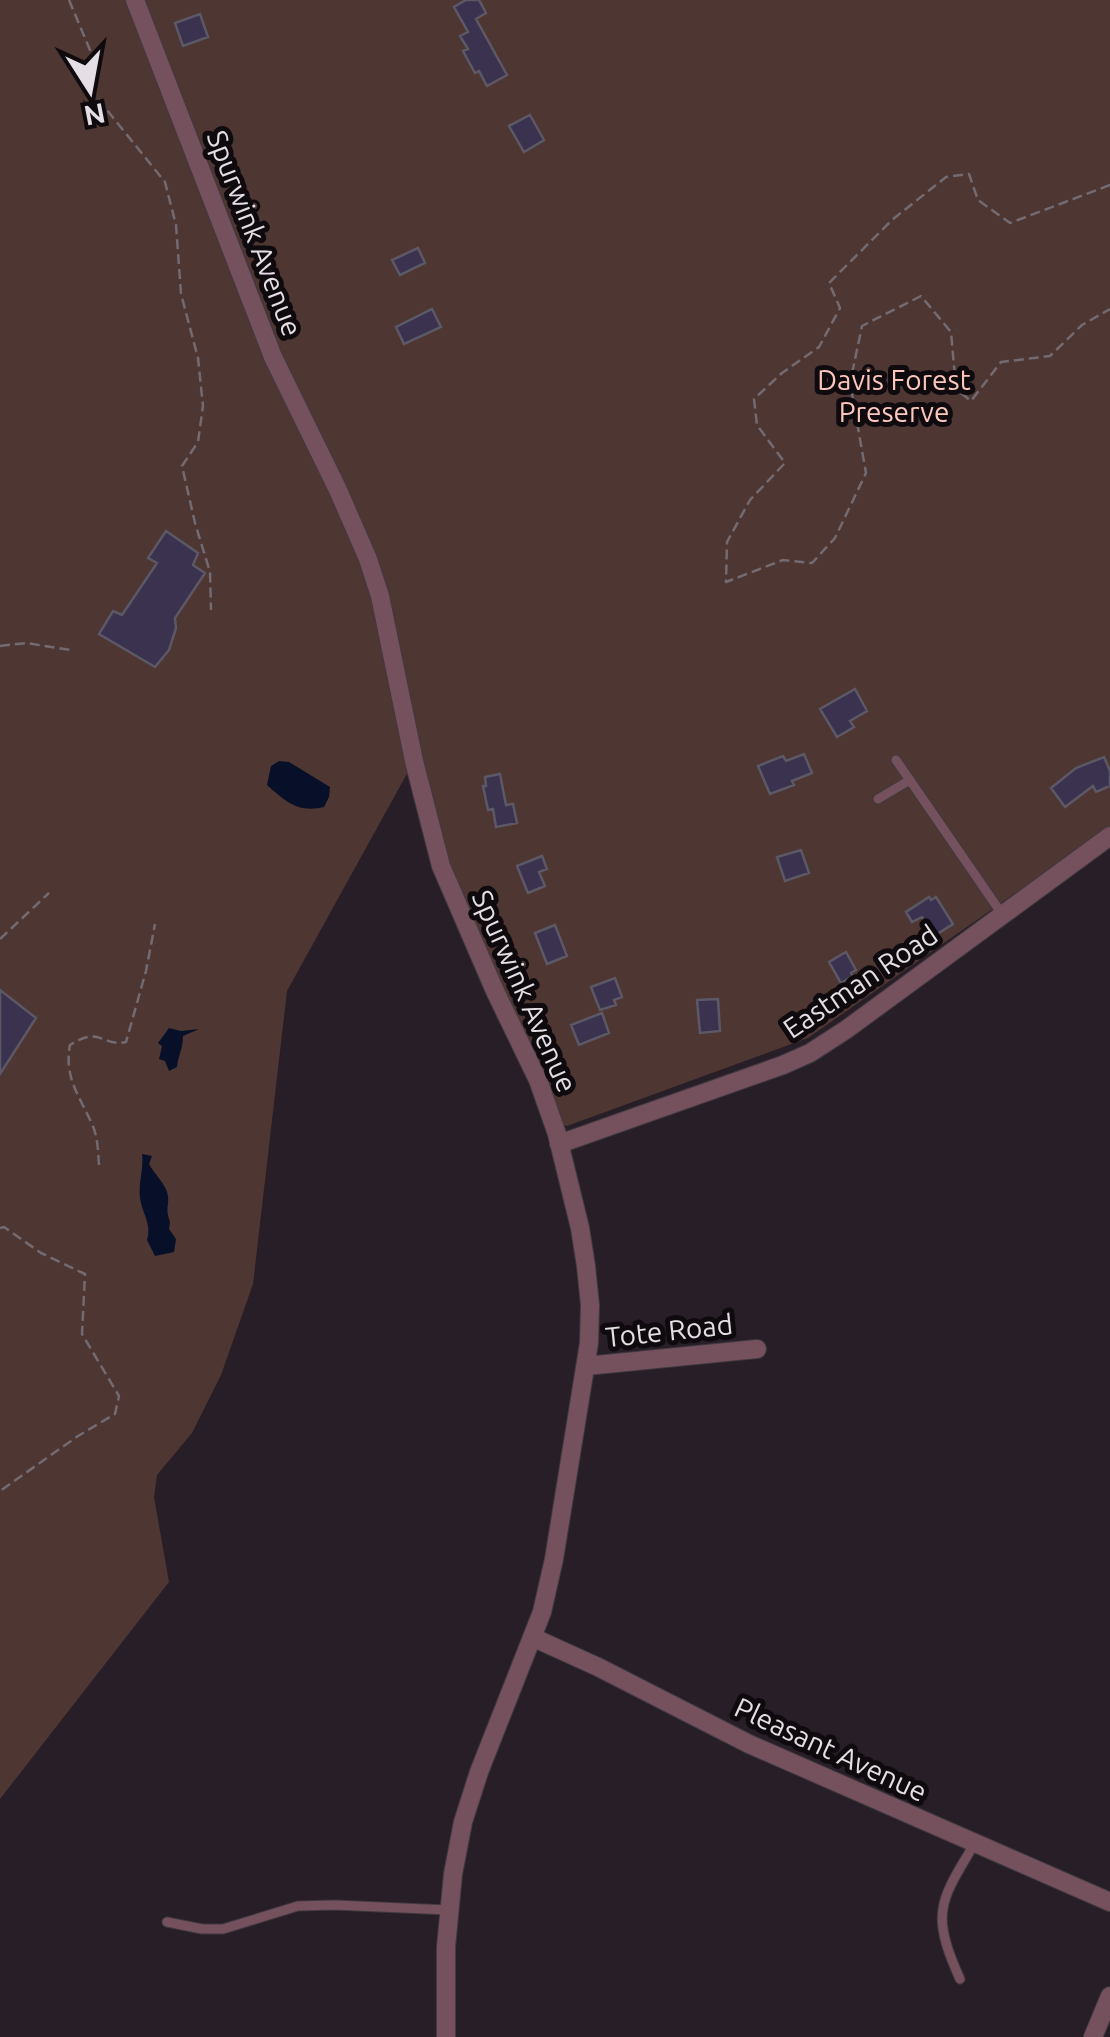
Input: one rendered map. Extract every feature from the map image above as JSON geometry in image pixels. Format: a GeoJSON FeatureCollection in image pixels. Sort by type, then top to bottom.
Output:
{"type":"FeatureCollection","features":[{"type":"Feature","properties":{"kind":"street","name":"Spurwink Avenue"},"geometry":{"type":"LineString","coordinates":[[135,0],[273,357],[368,559],[380,596],[441,866],[538,1080],[559,1144],[586,1266],[590,1305],[586,1366],[554,1559],[542,1612],[468,1805],[453,1874],[446,1948],[446,2037]]}},
{"type":"Feature","properties":{"kind":"street","name":"Eastman Road"},"geometry":{"type":"LineString","coordinates":[[559,1144],[810,1053],[1110,836]]}},
{"type":"Feature","properties":{"kind":"street","name":"Tote Road"},"geometry":{"type":"LineString","coordinates":[[586,1366],[757,1349]]}},
{"type":"Feature","properties":{"kind":"street","name":"Pleasant Avenue"},"geometry":{"type":"LineString","coordinates":[[532,1637],[598,1666],[749,1744],[1110,1902]]}},
{"type":"Feature","properties":{"kind":"street"},"geometry":{"type":"LineString","coordinates":[[1093,2037],[1110,1996]]}},
{"type":"Feature","properties":{"kind":"lane"},"geometry":{"type":"LineString","coordinates":[[896,760],[1002,914]]}},
{"type":"Feature","properties":{"kind":"lane"},"geometry":{"type":"LineString","coordinates":[[878,799],[910,780]]}},
{"type":"Feature","properties":{"kind":"lane"},"geometry":{"type":"LineString","coordinates":[[960,1978],[943,1928],[943,1908],[974,1844]]}},
{"type":"Feature","properties":{"kind":"lane"},"geometry":{"type":"LineString","coordinates":[[167,1922],[223,1929],[298,1906],[449,1910]]}},
{"type":"Feature","properties":{"kind":"path"},"geometry":{"type":"LineString","coordinates":[[69,0],[90,50],[94,94],[166,182],[176,225],[181,294],[198,358],[203,406],[198,442],[182,466],[210,572],[211,610]]}},
{"type":"Feature","properties":{"kind":"path"},"geometry":{"type":"LineString","coordinates":[[1110,185],[1010,223],[978,200],[969,174],[946,177],[892,220],[829,283],[840,308],[819,347],[754,399],[757,426],[785,463],[750,500],[727,542],[726,582],[783,560],[812,563],[835,538],[866,473],[850,383],[862,326],[922,296],[951,332],[956,389],[971,401],[1001,362],[1050,356],[1082,325],[1110,308]]}},
{"type":"Feature","properties":{"kind":"path"},"geometry":{"type":"LineString","coordinates":[[0,646],[26,644],[71,650]]}},
{"type":"Feature","properties":{"kind":"path"},"geometry":{"type":"LineString","coordinates":[[0,939],[49,893]]}},
{"type":"Feature","properties":{"kind":"path"},"geometry":{"type":"LineString","coordinates":[[98,1165],[94,1127],[73,1086],[67,1062],[70,1045],[84,1036],[96,1035],[118,1044],[126,1042],[155,924]]}},
{"type":"Feature","properties":{"kind":"path"},"geometry":{"type":"LineString","coordinates":[[0,1228],[85,1274],[82,1334],[119,1396],[115,1414],[0,1491]]}},
{"type":"Feature","properties":{"kind":"green space","name":"Davis Forest Preserve"},"geometry":{"type":"Polygon","coordinates":[[[0,0],[1110,0],[1110,827],[808,1038],[567,1126],[561,1124],[464,902],[414,761],[287,991],[253,1284],[221,1375],[192,1433],[157,1475],[154,1497],[169,1582],[0,1799],[0,0]]]}},
{"type":"Feature","properties":{"kind":"water"},"geometry":{"type":"Polygon","coordinates":[[[279,761],[289,762],[330,787],[324,807],[293,805],[267,785],[271,766],[279,761]]]}},
{"type":"Feature","properties":{"kind":"water"},"geometry":{"type":"Polygon","coordinates":[[[169,1028],[199,1029],[183,1036],[177,1067],[169,1071],[165,1061],[159,1059],[162,1046],[158,1043],[169,1028]]]}},
{"type":"Feature","properties":{"kind":"water"},"geometry":{"type":"Polygon","coordinates":[[[142,1154],[152,1156],[149,1164],[167,1192],[169,1229],[176,1239],[174,1252],[155,1256],[147,1240],[148,1224],[140,1192],[142,1154]]]}},
{"type":"Feature","properties":{"kind":"building"},"geometry":{"type":"Polygon","coordinates":[[[466,0],[479,0],[486,13],[476,19],[507,75],[487,86],[463,51],[468,49],[460,36],[468,32],[454,7],[466,0]]]}},
{"type":"Feature","properties":{"kind":"building"},"geometry":{"type":"Polygon","coordinates":[[[200,14],[208,37],[183,46],[175,23],[200,14]]]}},
{"type":"Feature","properties":{"kind":"building"},"geometry":{"type":"Polygon","coordinates":[[[530,115],[544,140],[524,152],[509,126],[530,115]]]}},
{"type":"Feature","properties":{"kind":"building"},"geometry":{"type":"Polygon","coordinates":[[[418,248],[425,263],[400,275],[392,260],[418,248]]]}},
{"type":"Feature","properties":{"kind":"building"},"geometry":{"type":"Polygon","coordinates":[[[432,309],[441,327],[404,344],[396,327],[432,309]]]}},
{"type":"Feature","properties":{"kind":"building"},"geometry":{"type":"Polygon","coordinates":[[[166,531],[198,553],[193,565],[205,573],[175,618],[169,650],[155,667],[99,634],[113,611],[122,615],[157,563],[148,558],[166,531]]]}},
{"type":"Feature","properties":{"kind":"building"},"geometry":{"type":"Polygon","coordinates":[[[855,689],[867,711],[850,721],[854,727],[837,737],[820,709],[855,689]]]}},
{"type":"Feature","properties":{"kind":"building"},"geometry":{"type":"Polygon","coordinates":[[[804,754],[812,773],[770,794],[758,766],[783,756],[786,761],[804,754]]]}},
{"type":"Feature","properties":{"kind":"building"},"geometry":{"type":"Polygon","coordinates":[[[1104,757],[1110,771],[1110,786],[1096,792],[1093,786],[1065,807],[1051,788],[1076,768],[1104,757]]]}},
{"type":"Feature","properties":{"kind":"building"},"geometry":{"type":"Polygon","coordinates":[[[500,774],[506,805],[513,804],[517,823],[496,827],[483,786],[485,777],[500,774]]]}},
{"type":"Feature","properties":{"kind":"building"},"geometry":{"type":"Polygon","coordinates":[[[801,850],[809,873],[785,881],[777,857],[801,850]]]}},
{"type":"Feature","properties":{"kind":"building"},"geometry":{"type":"Polygon","coordinates":[[[542,856],[547,869],[539,872],[545,886],[528,893],[517,866],[542,856]]]}},
{"type":"Feature","properties":{"kind":"building"},"geometry":{"type":"Polygon","coordinates":[[[929,897],[936,897],[953,924],[934,936],[922,917],[912,922],[906,912],[929,897]]]}},
{"type":"Feature","properties":{"kind":"building"},"geometry":{"type":"Polygon","coordinates":[[[555,925],[567,956],[547,964],[535,933],[555,925]]]}},
{"type":"Feature","properties":{"kind":"building"},"geometry":{"type":"Polygon","coordinates":[[[846,952],[856,970],[841,983],[829,962],[846,952]]]}},
{"type":"Feature","properties":{"kind":"building"},"geometry":{"type":"Polygon","coordinates":[[[615,978],[622,997],[614,1000],[616,1005],[600,1010],[591,987],[615,978]]]}},
{"type":"Feature","properties":{"kind":"building"},"geometry":{"type":"Polygon","coordinates":[[[0,990],[36,1018],[0,1074],[0,990]]]}},
{"type":"Feature","properties":{"kind":"building"},"geometry":{"type":"Polygon","coordinates":[[[718,999],[720,1031],[700,1033],[697,1000],[718,999]]]}},
{"type":"Feature","properties":{"kind":"building"},"geometry":{"type":"Polygon","coordinates":[[[602,1013],[609,1033],[579,1045],[571,1025],[602,1013]]]}}]}
